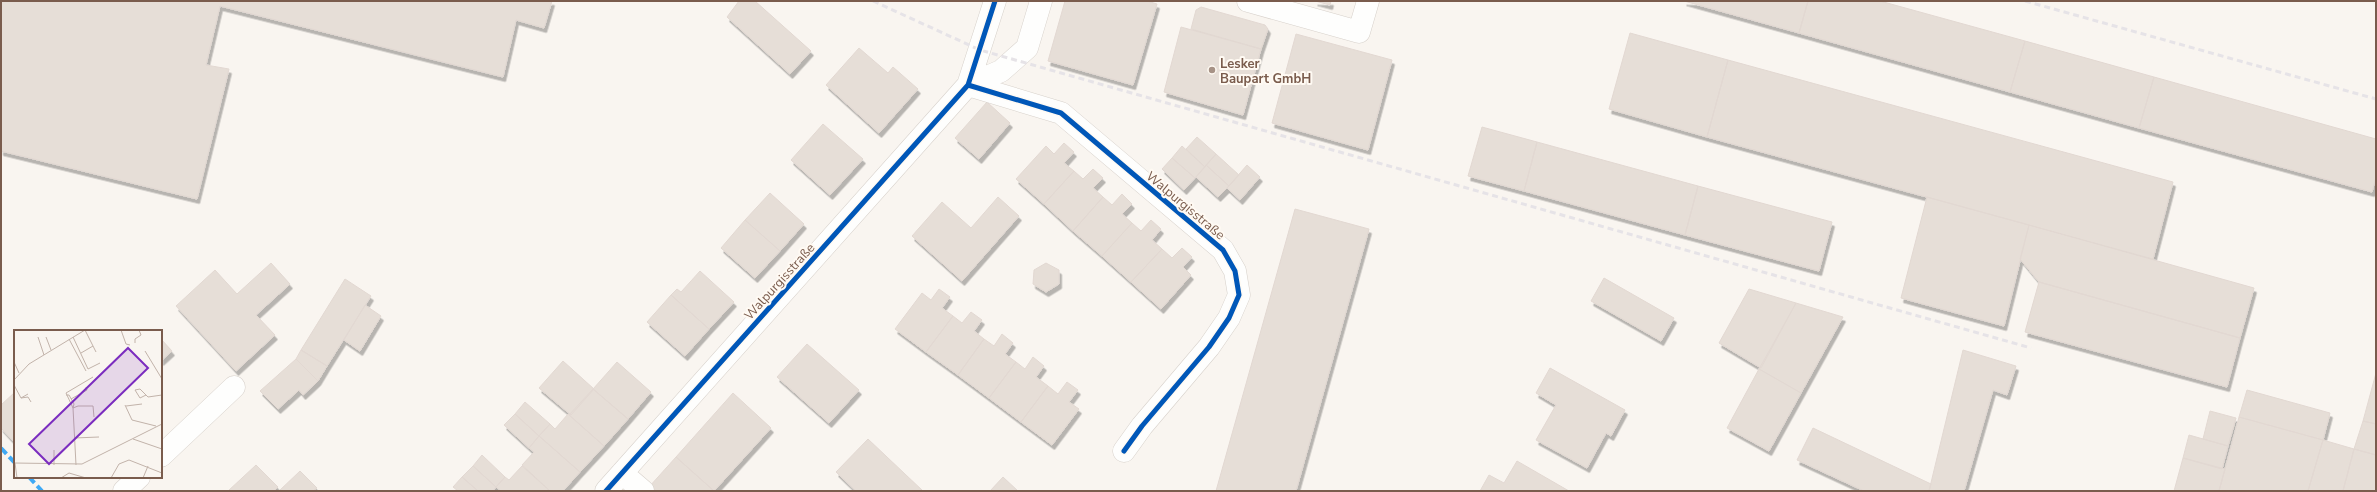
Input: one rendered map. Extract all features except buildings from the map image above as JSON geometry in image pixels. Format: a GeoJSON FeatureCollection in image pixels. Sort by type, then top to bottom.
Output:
{"type":"FeatureCollection","features":[{"type":"Feature","properties":{"kind":"street","name":"Walpurgisstraße"},"geometry":{"type":"LineString","coordinates":[[606,491],[968,85],[995,1]]}},
{"type":"Feature","properties":{"kind":"street"},"geometry":{"type":"LineString","coordinates":[[968,85],[1001,71],[1027,48],[1041,1]]}},
{"type":"Feature","properties":{"kind":"street"},"geometry":{"type":"LineString","coordinates":[[1248,1],[1359,32],[1368,1]]}},
{"type":"Feature","properties":{"kind":"street","name":"Walpurgisstraße"},"geometry":{"type":"LineString","coordinates":[[968,85],[1061,112],[1223,250],[1235,271],[1239,296],[1229,318],[1209,347],[1142,426],[1124,451]]}},
{"type":"Feature","properties":{"kind":"street"},"geometry":{"type":"LineString","coordinates":[[162,455],[234,387]]}},
{"type":"Feature","properties":{"kind":"street"},"geometry":{"type":"LineString","coordinates":[[622,473],[643,491]]}},
{"type":"Feature","properties":{"kind":"street"},"geometry":{"type":"LineString","coordinates":[[124,491],[138,478]]}},
{"type":"Feature","properties":{"kind":"railway"},"geometry":{"type":"LineString","coordinates":[[873,1],[980,50],[2031,348]]}},
{"type":"Feature","properties":{"kind":"railway"},"geometry":{"type":"LineString","coordinates":[[2025,1],[2376,99]]}},
{"type":"Feature","properties":{"kind":"marked path"},"geometry":{"type":"LineString","coordinates":[[1,448],[14,462]]}},
{"type":"Feature","properties":{"kind":"marked path"},"geometry":{"type":"LineString","coordinates":[[30,478],[42,491]]}},
{"type":"Feature","properties":{"kind":"cycle path"},"geometry":{"type":"LineString","coordinates":[[606,491],[968,85],[995,1]]}},
{"type":"Feature","properties":{"kind":"cycle path"},"geometry":{"type":"LineString","coordinates":[[968,85],[1061,113],[1223,250],[1235,271],[1239,295],[1229,318],[1209,347],[1142,426],[1124,451]]}},
{"type":"Feature","properties":{"kind":"place","name":"Lesker Baupart GmbH"},"geometry":{"type":"Point","coordinates":[1212,70]}}]}
